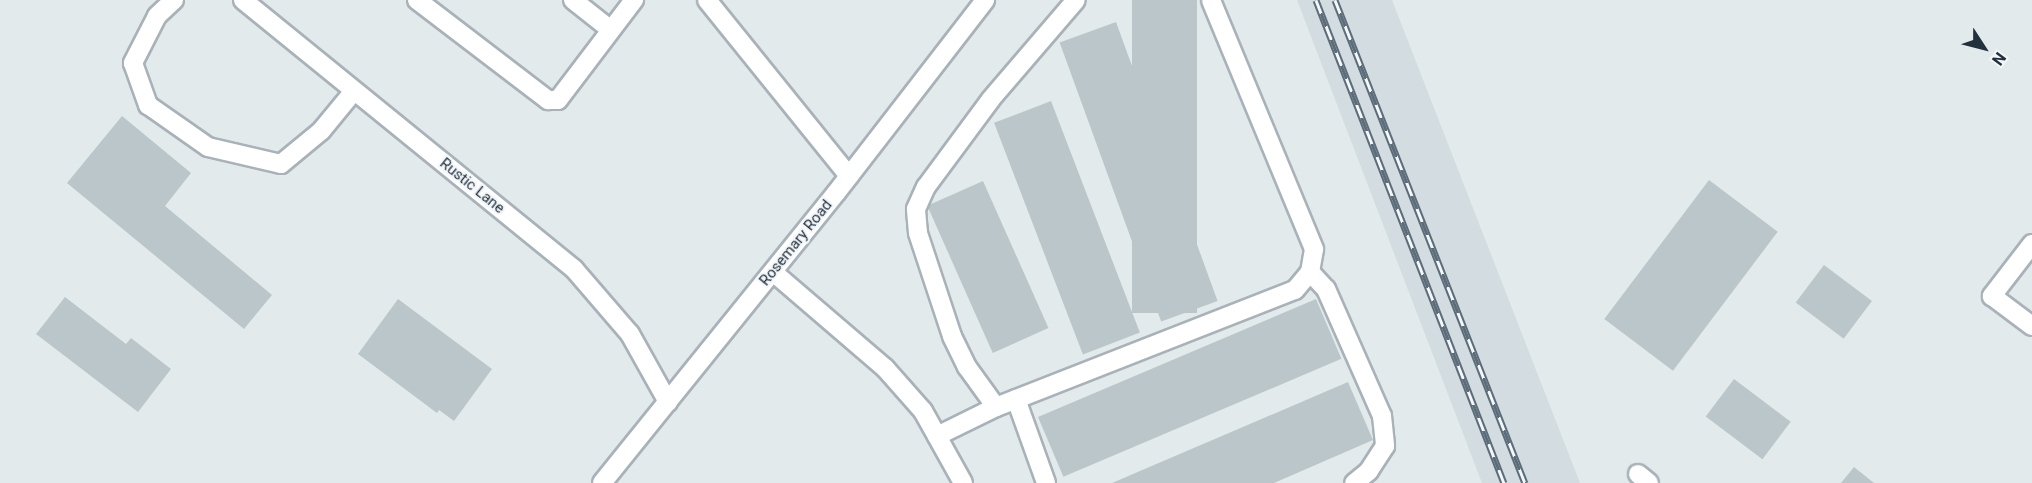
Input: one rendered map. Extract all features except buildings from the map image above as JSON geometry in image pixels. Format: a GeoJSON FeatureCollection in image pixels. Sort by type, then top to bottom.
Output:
{"type":"FeatureCollection","features":[{"type":"Feature","properties":{"kind":"street"},"geometry":{"type":"LineString","coordinates":[[174,0],[157,16],[133,63],[148,105],[208,147],[281,164],[321,131],[354,91]]}},
{"type":"Feature","properties":{"kind":"street","name":"Rustic Lane"},"geometry":{"type":"LineString","coordinates":[[243,0],[574,269],[601,296],[630,334],[668,402]]}},
{"type":"Feature","properties":{"kind":"street"},"geometry":{"type":"LineString","coordinates":[[417,0],[548,100],[558,100],[634,0]]}},
{"type":"Feature","properties":{"kind":"street"},"geometry":{"type":"LineString","coordinates":[[573,0],[611,30]]}},
{"type":"Feature","properties":{"kind":"street"},"geometry":{"type":"LineString","coordinates":[[707,0],[849,176]]}},
{"type":"Feature","properties":{"kind":"street","name":"Rosemary Road"},"geometry":{"type":"LineString","coordinates":[[602,483],[849,176],[985,0]]}},
{"type":"Feature","properties":{"kind":"street"},"geometry":{"type":"LineString","coordinates":[[996,407],[967,367],[952,336],[918,233],[916,208],[926,187],[991,99],[1076,0]]}},
{"type":"Feature","properties":{"kind":"street"},"geometry":{"type":"LineString","coordinates":[[937,436],[996,407],[1295,290],[1310,272],[1314,249],[1211,0]]}},
{"type":"Feature","properties":{"kind":"street"},"geometry":{"type":"LineString","coordinates":[[2032,244],[1992,296],[2032,326]]}},
{"type":"Feature","properties":{"kind":"street"},"geometry":{"type":"LineString","coordinates":[[772,272],[885,368],[923,411],[963,483]]}},
{"type":"Feature","properties":{"kind":"street"},"geometry":{"type":"LineString","coordinates":[[1310,272],[1326,289],[1382,416],[1385,446],[1369,471],[1354,483]]}},
{"type":"Feature","properties":{"kind":"street"},"geometry":{"type":"LineString","coordinates":[[1016,399],[1046,483]]}},
{"type":"Feature","properties":{"kind":"shaded area"},"geometry":{"type":"Polygon","coordinates":[[[1297,0],[1392,0],[1580,483],[1482,483],[1297,0]]]}},
{"type":"Feature","properties":{"kind":"railway"},"geometry":{"type":"LineString","coordinates":[[1316,0],[1504,483]]}},
{"type":"Feature","properties":{"kind":"railway"},"geometry":{"type":"LineString","coordinates":[[1335,0],[1525,483]]}}]}
